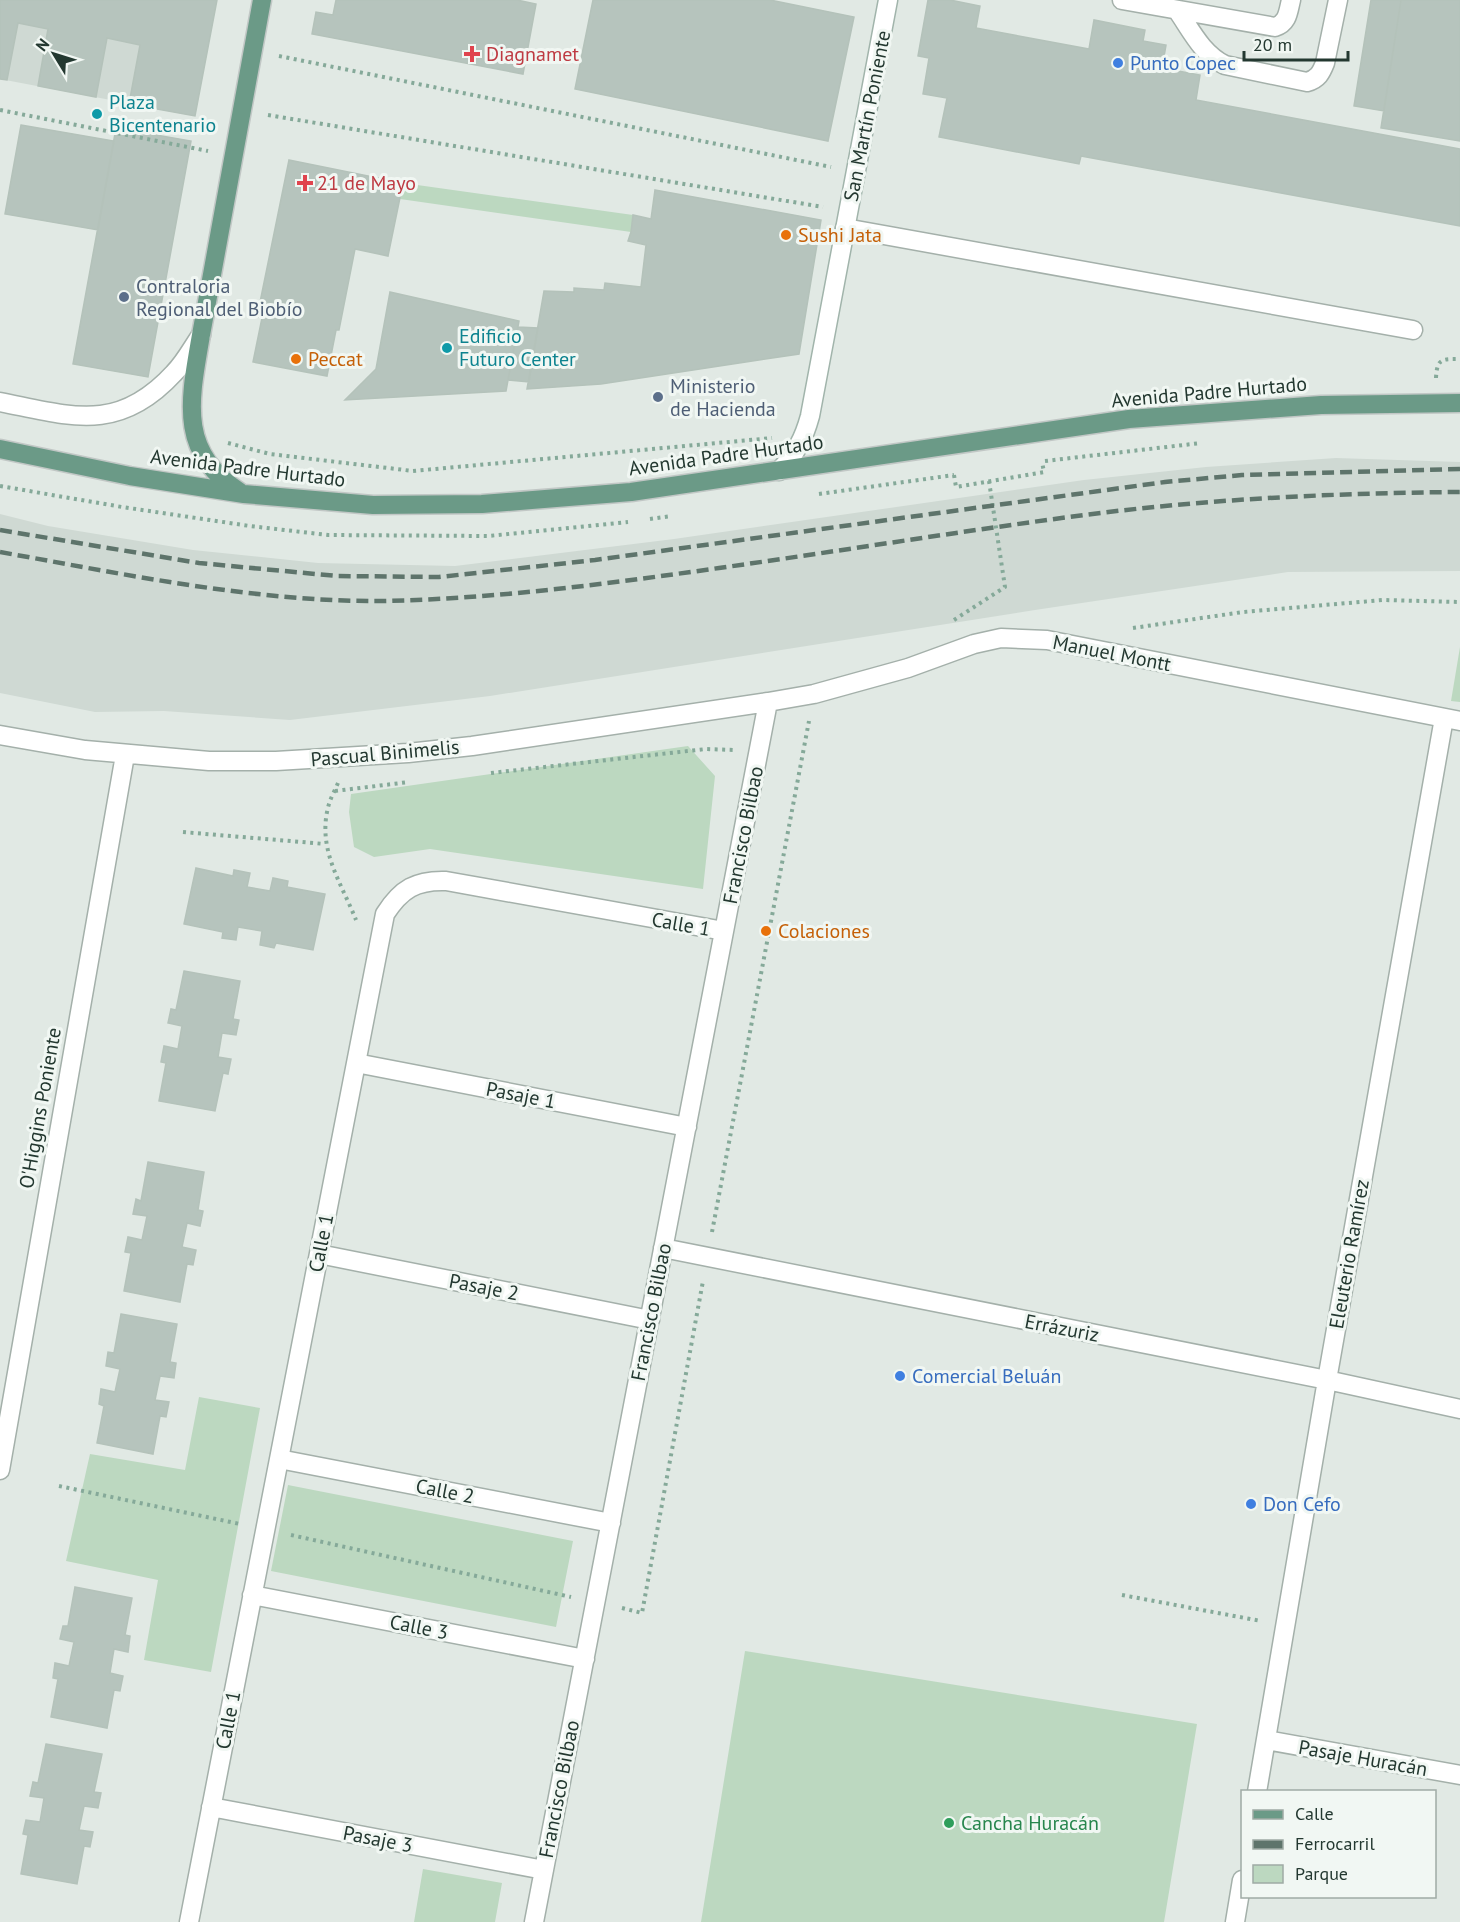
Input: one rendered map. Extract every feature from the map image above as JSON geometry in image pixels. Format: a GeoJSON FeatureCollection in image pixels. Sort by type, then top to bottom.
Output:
{"type":"FeatureCollection","features":[{"type":"Feature","properties":{"kind":"main road"},"geometry":{"type":"LineString","coordinates":[[244,494],[218,476],[201,452],[194,435],[192,413],[194,377],[201,335],[262,0]]}},
{"type":"Feature","properties":{"kind":"main road","name":"Avenida Padre Hurtado"},"geometry":{"type":"LineString","coordinates":[[0,449],[141,478],[244,494],[373,505],[482,504],[631,492],[1129,419],[1321,405],[1460,403]]}},
{"type":"Feature","properties":{"kind":"street","name":"San Martín Poniente"},"geometry":{"type":"LineString","coordinates":[[779,471],[798,449],[810,416],[888,0]]}},
{"type":"Feature","properties":{"kind":"street"},"geometry":{"type":"LineString","coordinates":[[1126,0],[1181,5],[1275,27],[1286,21],[1291,0]]}},
{"type":"Feature","properties":{"kind":"street"},"geometry":{"type":"LineString","coordinates":[[1181,5],[1207,53],[1216,61],[1224,65],[1307,82],[1316,79],[1325,63],[1338,0]]}},
{"type":"Feature","properties":{"kind":"street"},"geometry":{"type":"LineString","coordinates":[[847,220],[1413,330]]}},
{"type":"Feature","properties":{"kind":"street"},"geometry":{"type":"LineString","coordinates":[[0,402],[76,416],[95,417],[111,414],[134,405],[160,388],[176,371],[201,335]]}},
{"type":"Feature","properties":{"kind":"street","name":"Manuel Montt"},"geometry":{"type":"LineString","coordinates":[[768,702],[814,694],[908,668],[974,644],[1001,638],[1018,638],[1047,640],[1452,719]]}},
{"type":"Feature","properties":{"kind":"street","name":"Pascual Binimelis"},"geometry":{"type":"LineString","coordinates":[[0,735],[124,755],[276,761],[350,758],[472,746],[768,702]]}},
{"type":"Feature","properties":{"kind":"street","name":"Francisco Bilbao"},"geometry":{"type":"LineString","coordinates":[[534,1922],[768,702]]}},
{"type":"Feature","properties":{"kind":"street","name":"Eleuterio Ramírez"},"geometry":{"type":"LineString","coordinates":[[1257,1790],[1327,1380],[1452,719]]}},
{"type":"Feature","properties":{"kind":"street","name":"O'Higgins Poniente"},"geometry":{"type":"LineString","coordinates":[[0,1470],[5,1417],[124,755]]}},
{"type":"Feature","properties":{"kind":"street","name":"Calle 1"},"geometry":{"type":"LineString","coordinates":[[189,1922],[385,914],[393,901],[404,891],[417,884],[446,881],[724,931]]}},
{"type":"Feature","properties":{"kind":"street","name":"Pasaje 1"},"geometry":{"type":"LineString","coordinates":[[356,1063],[687,1127]]}},
{"type":"Feature","properties":{"kind":"street","name":"Errázuriz"},"geometry":{"type":"LineString","coordinates":[[663,1248],[1327,1380],[1460,1409]]}},
{"type":"Feature","properties":{"kind":"street","name":"Pasaje 2"},"geometry":{"type":"LineString","coordinates":[[319,1254],[650,1320]]}},
{"type":"Feature","properties":{"kind":"street","name":"Calle 2"},"geometry":{"type":"LineString","coordinates":[[279,1460],[611,1523]]}},
{"type":"Feature","properties":{"kind":"street","name":"Calle 3"},"geometry":{"type":"LineString","coordinates":[[252,1595],[585,1659]]}},
{"type":"Feature","properties":{"kind":"street","name":"Pasaje Huracán"},"geometry":{"type":"LineString","coordinates":[[1266,1740],[1460,1775]]}},
{"type":"Feature","properties":{"kind":"street","name":"Pasaje 3"},"geometry":{"type":"LineString","coordinates":[[211,1807],[544,1870]]}},
{"type":"Feature","properties":{"kind":"street"},"geometry":{"type":"LineString","coordinates":[[1235,1922],[1241,1886]]}},
{"type":"Feature","properties":{"kind":"path"},"geometry":{"type":"LineString","coordinates":[[252,51],[856,172]]}},
{"type":"Feature","properties":{"kind":"path"},"geometry":{"type":"LineString","coordinates":[[0,110],[233,155]]}},
{"type":"Feature","properties":{"kind":"path"},"geometry":{"type":"LineString","coordinates":[[241,110],[847,220]]}},
{"type":"Feature","properties":{"kind":"path"},"geometry":{"type":"LineString","coordinates":[[954,475],[956,487],[1044,472],[1042,462]]}},
{"type":"Feature","properties":{"kind":"path"},"geometry":{"type":"LineString","coordinates":[[949,624],[1005,587],[989,481]]}},
{"type":"Feature","properties":{"kind":"path"},"geometry":{"type":"LineString","coordinates":[[1127,628],[1243,612],[1383,600],[1460,602]]}},
{"type":"Feature","properties":{"kind":"path"},"geometry":{"type":"LineString","coordinates":[[486,774],[706,749],[740,750]]}},
{"type":"Feature","properties":{"kind":"path"},"geometry":{"type":"LineString","coordinates":[[350,758],[328,805],[325,844],[334,871],[359,927],[381,929]]}},
{"type":"Feature","properties":{"kind":"path"},"geometry":{"type":"LineString","coordinates":[[335,791],[416,782]]}},
{"type":"Feature","properties":{"kind":"path"},"geometry":{"type":"LineString","coordinates":[[183,832],[325,844]]}},
{"type":"Feature","properties":{"kind":"path"},"geometry":{"type":"LineString","coordinates":[[1122,1595],[1285,1626]]}},
{"type":"Feature","properties":{"kind":"shaded area"},"geometry":{"type":"Polygon","coordinates":[[[0,0],[217,0],[195,116],[0,79],[0,0]]]}},
{"type":"Feature","properties":{"kind":"shaded area"},"geometry":{"type":"Polygon","coordinates":[[[1336,458],[1460,462],[1460,571],[1288,572],[490,696],[290,720],[164,711],[95,712],[0,693],[0,514],[48,526],[193,550],[318,563],[455,566],[674,539],[1084,480],[1206,467],[1336,458]]]}},
{"type":"Feature","properties":{"kind":"green space"},"geometry":{"type":"Polygon","coordinates":[[[403,183],[633,215],[631,232],[400,199],[403,183]]]}},
{"type":"Feature","properties":{"kind":"green space"},"geometry":{"type":"Polygon","coordinates":[[[1460,647],[1460,702],[1451,701],[1460,647]]]}},
{"type":"Feature","properties":{"kind":"green space"},"geometry":{"type":"Polygon","coordinates":[[[688,746],[715,776],[703,889],[430,849],[374,857],[354,847],[349,812],[351,794],[688,746]]]}},
{"type":"Feature","properties":{"kind":"green space"},"geometry":{"type":"Polygon","coordinates":[[[199,1397],[260,1408],[211,1672],[144,1660],[158,1580],[66,1561],[90,1454],[185,1470],[199,1397]]]}},
{"type":"Feature","properties":{"kind":"green space"},"geometry":{"type":"Polygon","coordinates":[[[288,1485],[573,1541],[556,1627],[271,1571],[288,1485]]]}},
{"type":"Feature","properties":{"kind":"green space","name":"Cancha Huracán"},"geometry":{"type":"Polygon","coordinates":[[[745,1651],[1197,1724],[1164,1922],[701,1922],[745,1651]]]}},
{"type":"Feature","properties":{"kind":"green space"},"geometry":{"type":"Polygon","coordinates":[[[423,1869],[502,1883],[495,1922],[414,1922],[423,1869]]]}},
{"type":"Feature","properties":{"kind":"building"},"geometry":{"type":"Polygon","coordinates":[[[0,0],[217,0],[195,116],[129,104],[140,45],[107,38],[96,97],[38,86],[48,29],[18,23],[7,80],[0,79],[0,0]]]}},
{"type":"Feature","properties":{"kind":"building","name":"Diagnamet"},"geometry":{"type":"Polygon","coordinates":[[[336,0],[517,0],[536,4],[523,74],[312,34],[316,12],[333,15],[336,0]]]}},
{"type":"Feature","properties":{"kind":"building"},"geometry":{"type":"Polygon","coordinates":[[[593,0],[770,0],[854,17],[828,141],[575,89],[593,0]]]}},
{"type":"Feature","properties":{"kind":"building"},"geometry":{"type":"Polygon","coordinates":[[[928,0],[950,0],[980,6],[976,28],[1089,49],[1094,20],[1145,30],[1143,41],[1166,45],[1162,68],[1200,75],[1196,100],[1460,149],[1460,226],[1081,156],[1079,164],[939,137],[947,98],[923,94],[929,58],[918,56],[928,0]]]}},
{"type":"Feature","properties":{"kind":"building"},"geometry":{"type":"Polygon","coordinates":[[[1371,0],[1401,0],[1384,111],[1354,106],[1371,0]]]}},
{"type":"Feature","properties":{"kind":"building"},"geometry":{"type":"Polygon","coordinates":[[[1401,0],[1460,0],[1460,141],[1381,128],[1401,0]]]}},
{"type":"Feature","properties":{"kind":"building"},"geometry":{"type":"Polygon","coordinates":[[[21,125],[114,141],[98,230],[5,214],[21,125]]]}},
{"type":"Feature","properties":{"kind":"building","name":"Contraloria Regional del Biobío"},"geometry":{"type":"Polygon","coordinates":[[[116,128],[191,141],[148,377],[73,364],[116,128]]]}},
{"type":"Feature","properties":{"kind":"building"},"geometry":{"type":"Polygon","coordinates":[[[289,160],[403,183],[388,256],[355,249],[339,330],[336,330],[327,376],[253,362],[262,318],[257,317],[289,160]]]}},
{"type":"Feature","properties":{"kind":"building","name":"Edificio Futuro Center"},"geometry":{"type":"Polygon","coordinates":[[[655,190],[821,220],[799,354],[601,384],[527,389],[544,291],[574,292],[574,288],[604,290],[605,283],[641,287],[646,245],[628,241],[633,215],[651,219],[655,190]]]}},
{"type":"Feature","properties":{"kind":"building","name":"Edificio Futuro Center"},"geometry":{"type":"Polygon","coordinates":[[[390,292],[519,321],[506,391],[345,400],[376,369],[390,292]]]}},
{"type":"Feature","properties":{"kind":"building"},"geometry":{"type":"Polygon","coordinates":[[[518,327],[538,328],[529,382],[508,380],[518,327]]]}},
{"type":"Feature","properties":{"kind":"building"},"geometry":{"type":"Polygon","coordinates":[[[196,868],[233,876],[234,870],[250,873],[247,887],[270,891],[273,878],[288,881],[287,887],[325,894],[313,950],[276,943],[274,948],[260,945],[262,931],[238,927],[236,940],[222,938],[223,932],[184,924],[196,868]]]}},
{"type":"Feature","properties":{"kind":"building"},"geometry":{"type":"Polygon","coordinates":[[[184,971],[240,981],[233,1019],[239,1020],[236,1035],[222,1033],[218,1057],[231,1059],[228,1074],[223,1073],[215,1111],[159,1101],[166,1063],[161,1062],[164,1046],[178,1049],[182,1026],[168,1023],[171,1009],[176,1010],[184,971]]]}},
{"type":"Feature","properties":{"kind":"building"},"geometry":{"type":"Polygon","coordinates":[[[148,1162],[204,1172],[198,1210],[203,1211],[200,1226],[187,1223],[182,1247],[196,1250],[193,1265],[187,1264],[180,1302],[124,1291],[131,1253],[125,1252],[128,1237],[142,1240],[147,1216],[133,1214],[136,1199],[141,1201],[148,1162]]]}},
{"type":"Feature","properties":{"kind":"building"},"geometry":{"type":"Polygon","coordinates":[[[121,1314],[177,1324],[170,1362],[176,1363],[174,1378],[160,1376],[155,1400],[169,1402],[166,1417],[160,1416],[153,1454],[97,1443],[104,1406],[99,1404],[101,1389],[115,1392],[120,1369],[106,1366],[108,1352],[114,1353],[121,1314]]]}},
{"type":"Feature","properties":{"kind":"building"},"geometry":{"type":"Polygon","coordinates":[[[75,1587],[132,1598],[125,1635],[130,1636],[128,1652],[114,1649],[110,1673],[123,1676],[120,1691],[114,1690],[107,1728],[51,1717],[58,1679],[53,1678],[55,1663],[69,1666],[74,1642],[60,1639],[63,1626],[68,1626],[75,1587]]]}},
{"type":"Feature","properties":{"kind":"building"},"geometry":{"type":"Polygon","coordinates":[[[46,1744],[102,1754],[94,1792],[101,1793],[98,1808],[84,1806],[79,1830],[93,1832],[90,1847],[84,1846],[77,1884],[21,1874],[28,1835],[23,1834],[26,1820],[40,1822],[44,1798],[30,1796],[33,1782],[38,1783],[46,1744]]]}},
{"type":"Feature","properties":{"kind":"railway"},"geometry":{"type":"LineString","coordinates":[[0,530],[199,563],[337,576],[439,577],[595,560],[1165,482],[1242,475],[1460,469]]}},
{"type":"Feature","properties":{"kind":"railway"},"geometry":{"type":"LineString","coordinates":[[0,552],[238,592],[334,600],[423,600],[508,594],[634,580],[1131,509],[1272,498],[1460,492]]}},
{"type":"Feature","properties":{"kind":"place","name":"Diagnamet"},"geometry":{"type":"Point","coordinates":[472,54]}},
{"type":"Feature","properties":{"kind":"place","name":"Punto Copec"},"geometry":{"type":"Point","coordinates":[1118,63]}},
{"type":"Feature","properties":{"kind":"place","name":"Plaza Bicentenario"},"geometry":{"type":"Point","coordinates":[97,114]}},
{"type":"Feature","properties":{"kind":"place","name":"21 de Mayo"},"geometry":{"type":"Point","coordinates":[305,183]}},
{"type":"Feature","properties":{"kind":"place","name":"Sushi Jata"},"geometry":{"type":"Point","coordinates":[786,235]}},
{"type":"Feature","properties":{"kind":"place","name":"Contraloria Regional del Biobío"},"geometry":{"type":"Point","coordinates":[124,297]}},
{"type":"Feature","properties":{"kind":"place","name":"Edificio Futuro Center"},"geometry":{"type":"Point","coordinates":[447,348]}},
{"type":"Feature","properties":{"kind":"place","name":"Peccat"},"geometry":{"type":"Point","coordinates":[296,359]}},
{"type":"Feature","properties":{"kind":"place","name":"Ministerio de Hacienda"},"geometry":{"type":"Point","coordinates":[658,397]}},
{"type":"Feature","properties":{"kind":"place","name":"Colaciones"},"geometry":{"type":"Point","coordinates":[766,931]}},
{"type":"Feature","properties":{"kind":"place","name":"Comercial Beluán"},"geometry":{"type":"Point","coordinates":[900,1376]}},
{"type":"Feature","properties":{"kind":"place","name":"Don Cefo"},"geometry":{"type":"Point","coordinates":[1251,1504]}},
{"type":"Feature","properties":{"kind":"place","name":"Cancha Huracán"},"geometry":{"type":"Point","coordinates":[949,1823]}}]}
